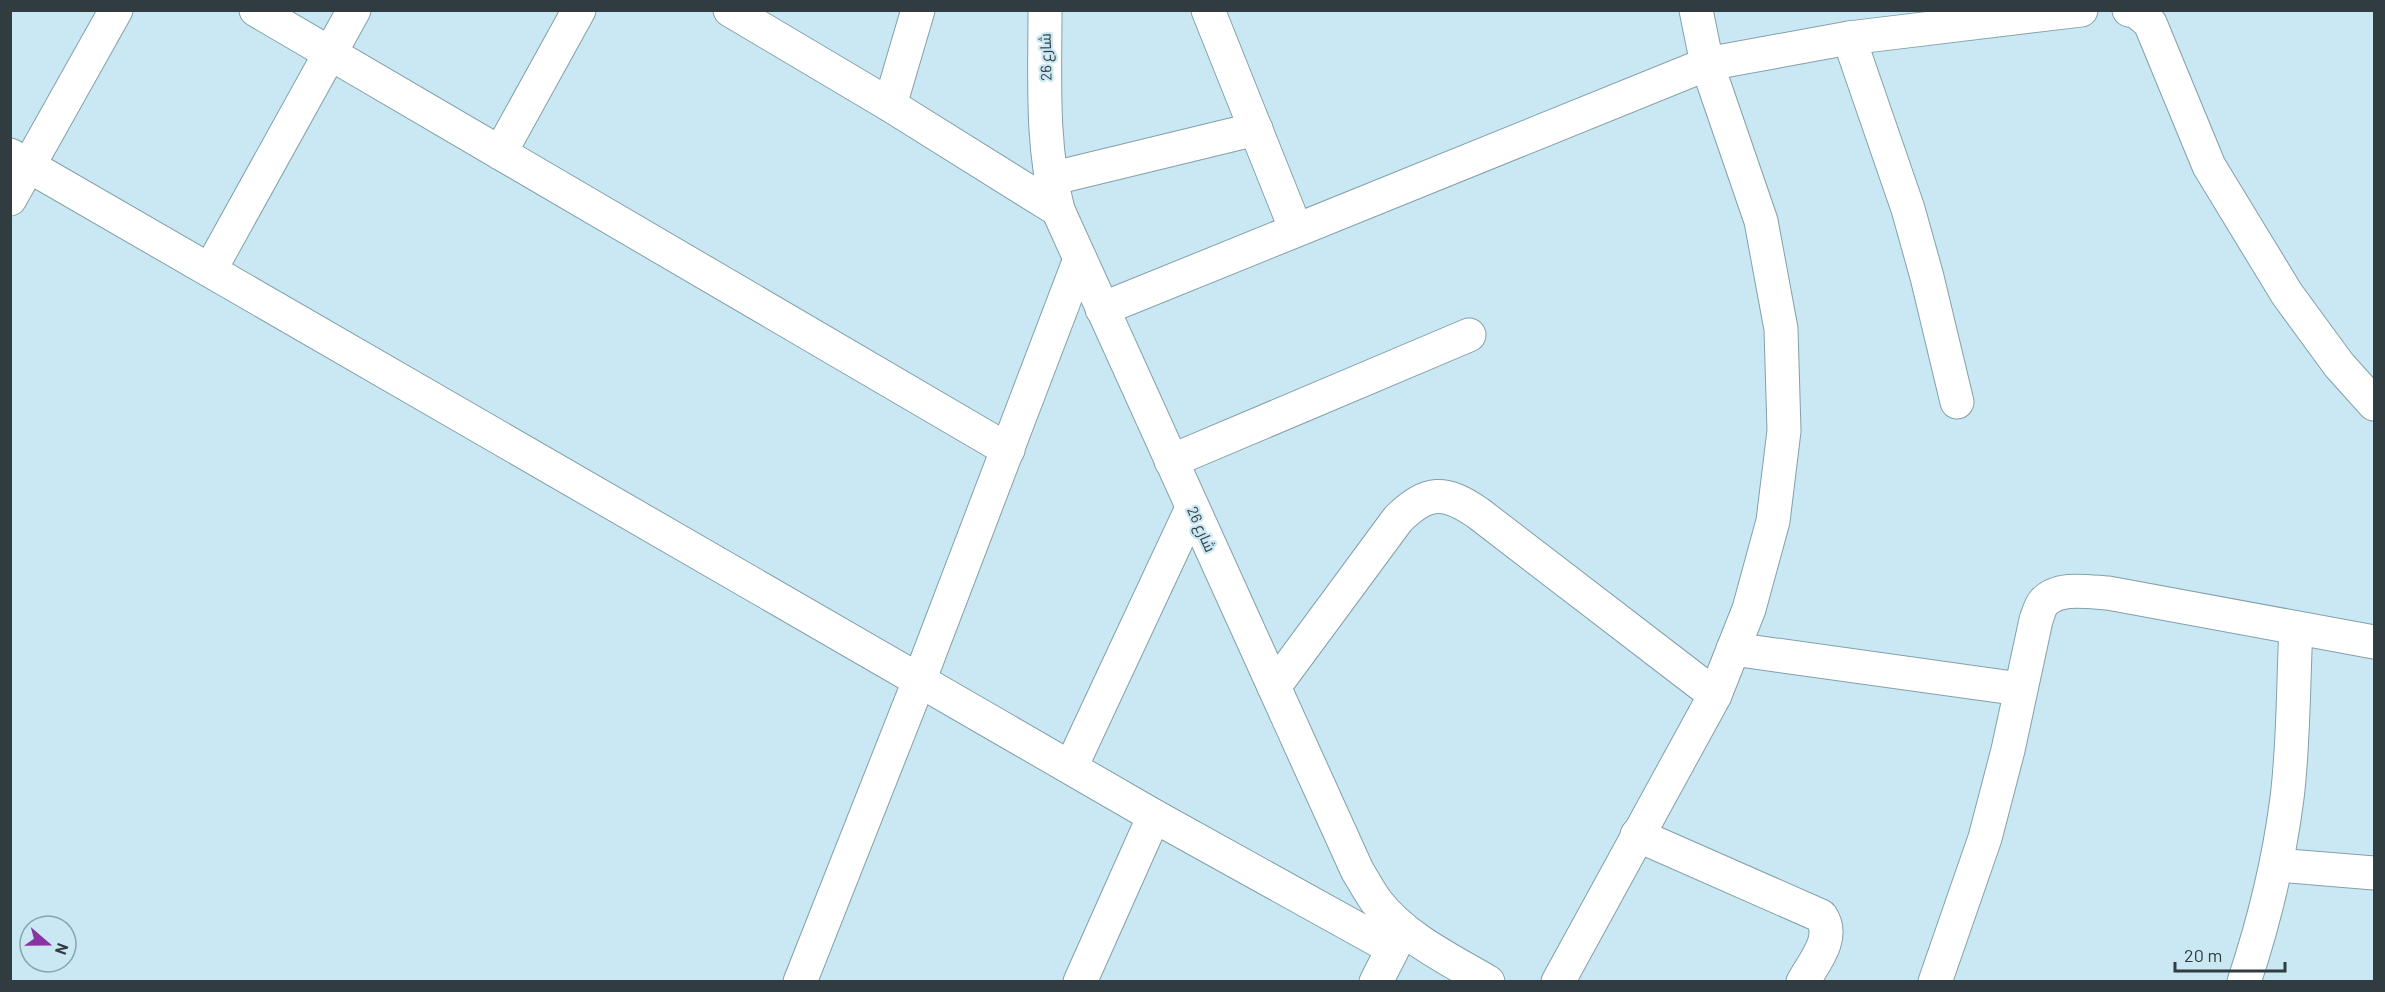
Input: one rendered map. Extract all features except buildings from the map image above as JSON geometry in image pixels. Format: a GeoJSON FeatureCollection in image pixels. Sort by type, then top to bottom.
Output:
{"type":"FeatureCollection","features":[{"type":"Feature","properties":{"kind":"street"},"geometry":{"type":"LineString","coordinates":[[10,200],[20,160],[116,10]]}},
{"type":"Feature","properties":{"kind":"street"},"geometry":{"type":"LineString","coordinates":[[256,10],[1008,450]]}},
{"type":"Feature","properties":{"kind":"street"},"geometry":{"type":"LineString","coordinates":[[210,270],[354,10]]}},
{"type":"Feature","properties":{"kind":"street"},"geometry":{"type":"LineString","coordinates":[[500,153],[579,10]]}},
{"type":"Feature","properties":{"kind":"street"},"geometry":{"type":"LineString","coordinates":[[890,105],[918,10]]}},
{"type":"Feature","properties":{"kind":"street","name":"شارع 26"},"geometry":{"type":"LineString","coordinates":[[1045,10],[1046,154],[1054,194],[1102,309],[1357,870],[1397,938],[1435,951],[1488,981]]}},
{"type":"Feature","properties":{"kind":"street"},"geometry":{"type":"LineString","coordinates":[[1208,10],[1296,230]]}},
{"type":"Feature","properties":{"kind":"street"},"geometry":{"type":"LineString","coordinates":[[1558,981],[1715,695],[1749,609],[1773,521],[1784,431],[1781,329],[1761,221],[1707,64],[1696,10]]}},
{"type":"Feature","properties":{"kind":"street"},"geometry":{"type":"LineString","coordinates":[[1102,309],[1707,64],[1849,38],[2081,10]]}},
{"type":"Feature","properties":{"kind":"street"},"geometry":{"type":"LineString","coordinates":[[2129,10],[2136,12],[2150,23],[2209,166],[2247,231],[2287,294],[2326,347],[2374,404]]}},
{"type":"Feature","properties":{"kind":"street"},"geometry":{"type":"LineString","coordinates":[[750,16],[890,105],[1054,194],[1256,129]]}},
{"type":"Feature","properties":{"kind":"street"},"geometry":{"type":"LineString","coordinates":[[1849,38],[1908,209],[1957,402]]}},
{"type":"Feature","properties":{"kind":"street"},"geometry":{"type":"LineString","coordinates":[[20,160],[1154,816],[1397,938],[1376,981]]}},
{"type":"Feature","properties":{"kind":"street"},"geometry":{"type":"LineString","coordinates":[[800,981],[919,681],[1080,259]]}},
{"type":"Feature","properties":{"kind":"street"},"geometry":{"type":"LineString","coordinates":[[1171,461],[1469,336]]}},
{"type":"Feature","properties":{"kind":"street"},"geometry":{"type":"LineString","coordinates":[[1274,687],[1398,519],[1412,505],[1428,497],[1444,496],[1459,500],[1478,513],[1715,695]]}},
{"type":"Feature","properties":{"kind":"street"},"geometry":{"type":"LineString","coordinates":[[1071,767],[1192,508]]}},
{"type":"Feature","properties":{"kind":"street"},"geometry":{"type":"LineString","coordinates":[[1935,981],[1985,838],[2008,750],[2036,620],[2043,603],[2058,594],[2075,591],[2108,592],[2374,642]]}},
{"type":"Feature","properties":{"kind":"street"},"geometry":{"type":"LineString","coordinates":[[2244,981],[2260,934],[2277,865],[2287,796],[2296,628]]}},
{"type":"Feature","properties":{"kind":"street"},"geometry":{"type":"LineString","coordinates":[[1733,649],[2020,689]]}},
{"type":"Feature","properties":{"kind":"street"},"geometry":{"type":"LineString","coordinates":[[1080,981],[1154,816]]}},
{"type":"Feature","properties":{"kind":"street"},"geometry":{"type":"LineString","coordinates":[[1637,835],[1821,916],[1827,924],[1827,936],[1803,981]]}},
{"type":"Feature","properties":{"kind":"street"},"geometry":{"type":"LineString","coordinates":[[2277,865],[2374,873]]}}]}
